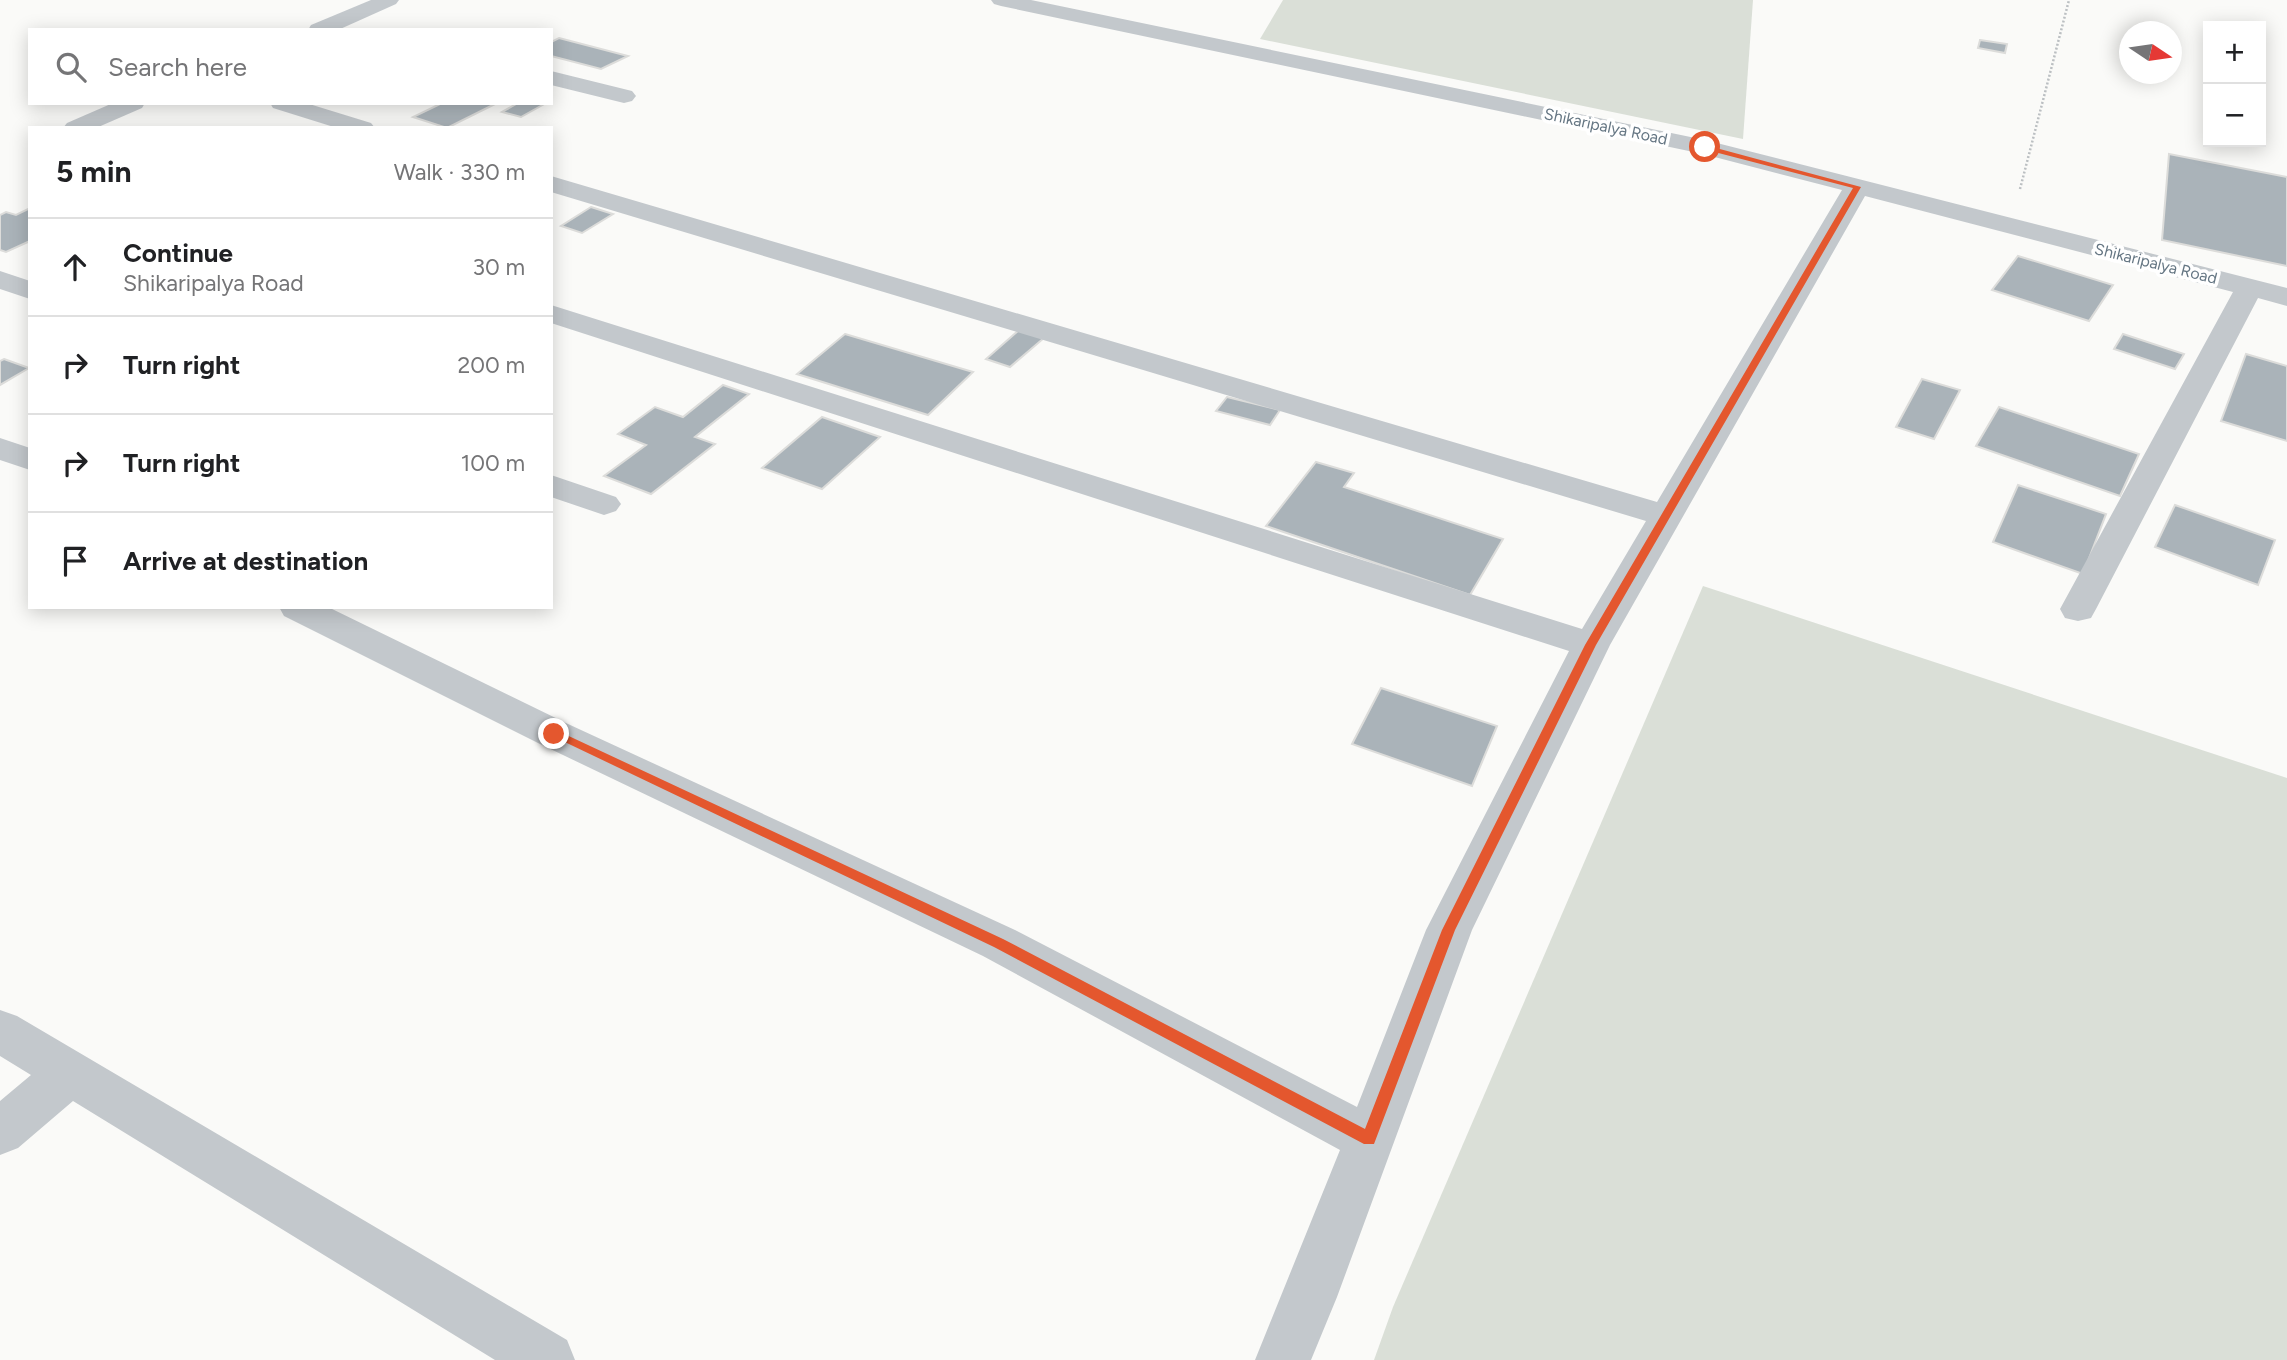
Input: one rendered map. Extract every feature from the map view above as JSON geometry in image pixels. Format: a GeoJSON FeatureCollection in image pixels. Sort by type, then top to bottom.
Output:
{"type":"FeatureCollection","features":[{"type":"Feature","properties":{"kind":"street"},"geometry":{"type":"LineString","coordinates":[[327,27],[388,0]]}},
{"type":"Feature","properties":{"kind":"street","name":"Shikaripalya Road"},"geometry":{"type":"LineString","coordinates":[[1001,0],[1705,147],[2287,297]]}},
{"type":"Feature","properties":{"kind":"street"},"geometry":{"type":"LineString","coordinates":[[553,78],[624,96]]}},
{"type":"Feature","properties":{"kind":"street"},"geometry":{"type":"LineString","coordinates":[[80,126],[129,105]]}},
{"type":"Feature","properties":{"kind":"street"},"geometry":{"type":"LineString","coordinates":[[288,105],[356,126]]}},
{"type":"Feature","properties":{"kind":"street"},"geometry":{"type":"LineString","coordinates":[[553,185],[1666,516]]}},
{"type":"Feature","properties":{"kind":"street"},"geometry":{"type":"LineString","coordinates":[[1283,1360],[1449,930],[1591,645],[1857,187]]}},
{"type":"Feature","properties":{"kind":"street"},"geometry":{"type":"LineString","coordinates":[[0,279],[28,290]]}},
{"type":"Feature","properties":{"kind":"street"},"geometry":{"type":"LineString","coordinates":[[2078,609],[2250,287]]}},
{"type":"Feature","properties":{"kind":"street"},"geometry":{"type":"LineString","coordinates":[[553,338],[566,318],[1591,645]]}},
{"type":"Feature","properties":{"kind":"street"},"geometry":{"type":"LineString","coordinates":[[0,447],[28,459]]}},
{"type":"Feature","properties":{"kind":"street"},"geometry":{"type":"LineString","coordinates":[[553,486],[604,504]]}},
{"type":"Feature","properties":{"kind":"street"},"geometry":{"type":"LineString","coordinates":[[301,609],[554,734],[999,943],[1369,1139]]}},
{"type":"Feature","properties":{"kind":"street"},"geometry":{"type":"LineString","coordinates":[[0,1031],[547,1360]]}},
{"type":"Feature","properties":{"kind":"street"},"geometry":{"type":"LineString","coordinates":[[0,1132],[70,1073]]}},
{"type":"Feature","properties":{"kind":"path"},"geometry":{"type":"LineString","coordinates":[[2010,226],[2069,0]]}},
{"type":"Feature","properties":{"kind":"shaded area"},"geometry":{"type":"Polygon","coordinates":[[[1283,0],[1753,0],[1743,139],[1260,39],[1283,0]]]}},
{"type":"Feature","properties":{"kind":"shaded area"},"geometry":{"type":"Polygon","coordinates":[[[1703,586],[2287,778],[2287,1360],[1374,1360],[1393,1307],[1703,586]]]}},
{"type":"Feature","properties":{"kind":"building"},"geometry":{"type":"Polygon","coordinates":[[[559,38],[628,56],[601,69],[553,57],[553,41],[559,38]]]}},
{"type":"Feature","properties":{"kind":"building"},"geometry":{"type":"Polygon","coordinates":[[[1980,40],[2007,44],[2005,53],[1978,48],[1980,40]]]}},
{"type":"Feature","properties":{"kind":"building"},"geometry":{"type":"Polygon","coordinates":[[[438,105],[493,105],[451,126],[441,126],[413,117],[438,105]]]}},
{"type":"Feature","properties":{"kind":"building"},"geometry":{"type":"Polygon","coordinates":[[[514,105],[542,105],[521,117],[502,112],[514,105]]]}},
{"type":"Feature","properties":{"kind":"building"},"geometry":{"type":"Polygon","coordinates":[[[2169,154],[2287,177],[2287,266],[2162,240],[2169,154]]]}},
{"type":"Feature","properties":{"kind":"building"},"geometry":{"type":"Polygon","coordinates":[[[591,207],[613,214],[582,233],[561,226],[591,207]]]}},
{"type":"Feature","properties":{"kind":"building"},"geometry":{"type":"Polygon","coordinates":[[[28,209],[28,242],[6,252],[0,250],[0,215],[6,212],[16,215],[28,209]]]}},
{"type":"Feature","properties":{"kind":"building"},"geometry":{"type":"Polygon","coordinates":[[[2018,256],[2113,285],[2089,321],[1992,290],[2018,256]]]}},
{"type":"Feature","properties":{"kind":"building"},"geometry":{"type":"Polygon","coordinates":[[[1019,330],[1044,338],[1010,367],[986,359],[1019,330]]]}},
{"type":"Feature","properties":{"kind":"building"},"geometry":{"type":"Polygon","coordinates":[[[845,334],[973,372],[928,415],[797,374],[845,334]]]}},
{"type":"Feature","properties":{"kind":"building"},"geometry":{"type":"Polygon","coordinates":[[[2123,334],[2184,354],[2175,369],[2114,349],[2123,334]]]}},
{"type":"Feature","properties":{"kind":"building"},"geometry":{"type":"Polygon","coordinates":[[[2246,354],[2287,366],[2287,441],[2221,421],[2246,354]]]}},
{"type":"Feature","properties":{"kind":"building"},"geometry":{"type":"Polygon","coordinates":[[[4,359],[28,369],[0,385],[0,361],[4,359]]]}},
{"type":"Feature","properties":{"kind":"building"},"geometry":{"type":"Polygon","coordinates":[[[1922,379],[1960,390],[1934,439],[1896,427],[1922,379]]]}},
{"type":"Feature","properties":{"kind":"building"},"geometry":{"type":"Polygon","coordinates":[[[723,385],[749,394],[695,437],[715,444],[651,494],[604,476],[646,445],[618,434],[655,407],[683,417],[723,385]]]}},
{"type":"Feature","properties":{"kind":"building"},"geometry":{"type":"Polygon","coordinates":[[[1227,397],[1280,410],[1270,425],[1216,411],[1227,397]]]}},
{"type":"Feature","properties":{"kind":"building"},"geometry":{"type":"Polygon","coordinates":[[[1999,407],[2139,454],[2120,496],[1976,446],[1999,407]]]}},
{"type":"Feature","properties":{"kind":"building"},"geometry":{"type":"Polygon","coordinates":[[[822,417],[880,437],[822,489],[762,468],[822,417]]]}},
{"type":"Feature","properties":{"kind":"building"},"geometry":{"type":"Polygon","coordinates":[[[1316,462],[1354,473],[1344,487],[1503,539],[1470,595],[1266,526],[1316,462]]]}},
{"type":"Feature","properties":{"kind":"building"},"geometry":{"type":"Polygon","coordinates":[[[2018,485],[2106,514],[2083,574],[1993,542],[2018,485]]]}},
{"type":"Feature","properties":{"kind":"building"},"geometry":{"type":"Polygon","coordinates":[[[2175,505],[2275,540],[2258,585],[2155,547],[2175,505]]]}},
{"type":"Feature","properties":{"kind":"building"},"geometry":{"type":"Polygon","coordinates":[[[1381,688],[1497,726],[1472,786],[1352,744],[1381,688]]]}},
{"type":"Feature","properties":{"kind":"route"},"geometry":{"type":"LineString","coordinates":[[554,734],[999,943],[1369,1139],[1449,930],[1591,645],[1857,187],[1705,147]]}}]}
